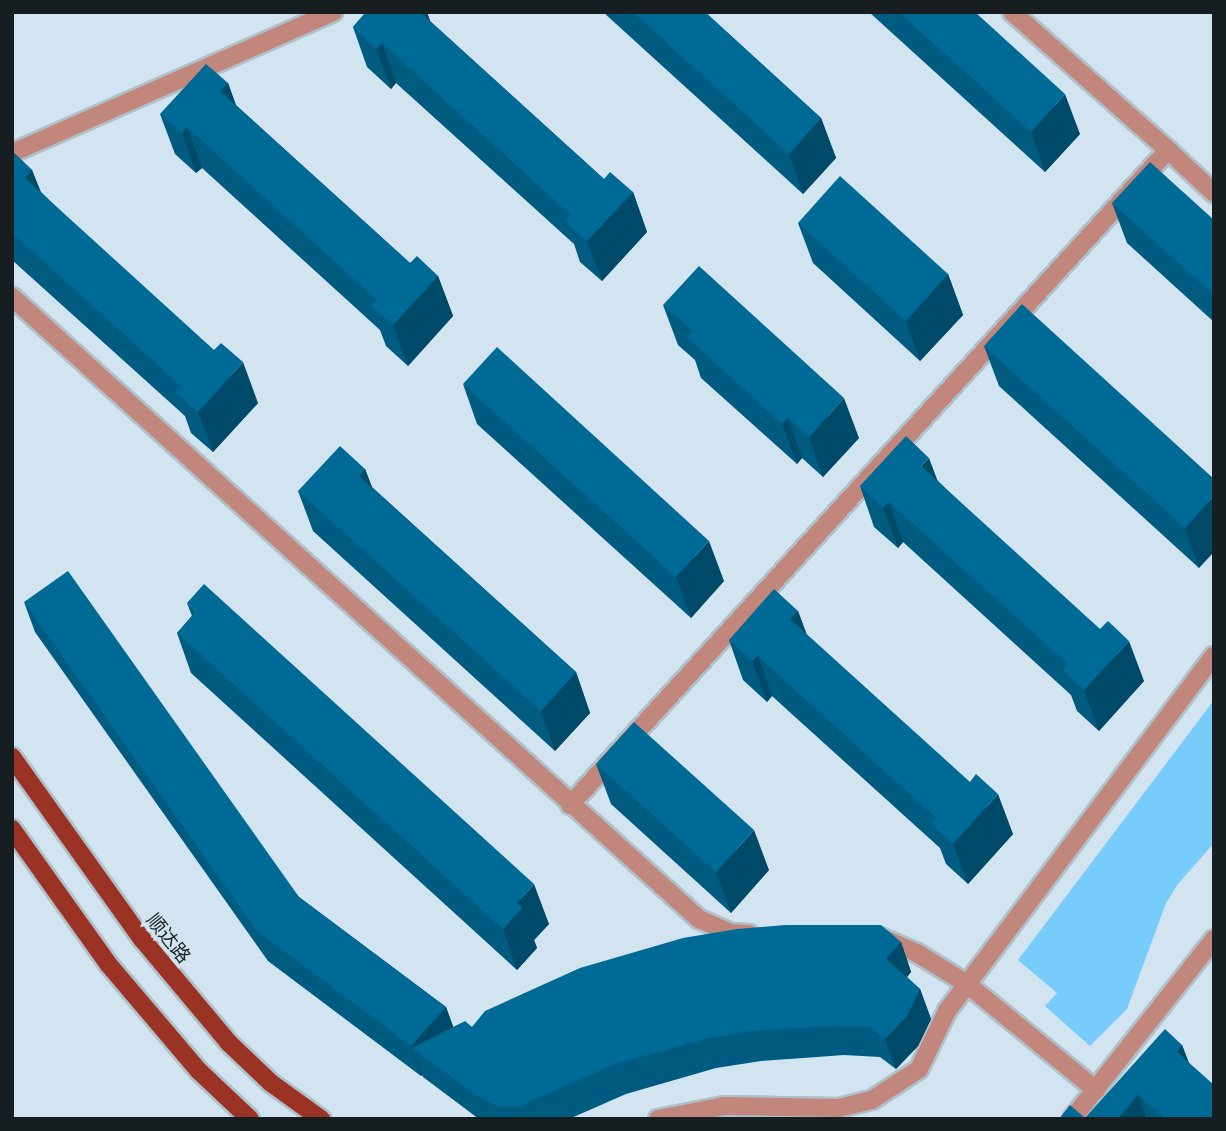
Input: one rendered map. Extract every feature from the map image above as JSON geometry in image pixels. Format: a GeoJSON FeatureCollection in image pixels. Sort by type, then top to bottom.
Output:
{"type":"FeatureCollection","features":[{"type":"Feature","properties":{"kind":"main road","name":"顺达路"},"geometry":{"type":"LineString","coordinates":[[12,757],[142,939],[229,1042],[271,1083],[321,1119]]}},
{"type":"Feature","properties":{"kind":"main road"},"geometry":{"type":"LineString","coordinates":[[12,829],[109,965],[199,1070],[250,1119]]}},
{"type":"Feature","properties":{"kind":"lane"},"geometry":{"type":"LineString","coordinates":[[12,153],[333,12]]}},
{"type":"Feature","properties":{"kind":"lane"},"geometry":{"type":"LineString","coordinates":[[1012,12],[1214,193]]}},
{"type":"Feature","properties":{"kind":"lane"},"geometry":{"type":"LineString","coordinates":[[570,805],[1168,150]]}},
{"type":"Feature","properties":{"kind":"lane"},"geometry":{"type":"LineString","coordinates":[[12,297],[699,919],[730,933],[766,936]]}},
{"type":"Feature","properties":{"kind":"lane"},"geometry":{"type":"LineString","coordinates":[[658,1119],[724,1105],[839,1108],[873,1100],[919,1069],[947,1011],[1214,656]]}},
{"type":"Feature","properties":{"kind":"lane"},"geometry":{"type":"LineString","coordinates":[[865,933],[917,953],[967,984],[1096,1090]]}},
{"type":"Feature","properties":{"kind":"lane"},"geometry":{"type":"LineString","coordinates":[[1072,1119],[1214,939]]}},
{"type":"Feature","properties":{"kind":"lane"},"geometry":{"type":"LineString","coordinates":[[1084,1104],[1100,1119]]}},
{"type":"Feature","properties":{"kind":"water"},"geometry":{"type":"Polygon","coordinates":[[[1214,700],[1214,843],[1178,884],[1166,903],[1127,1009],[1090,1046],[1045,1006],[1057,993],[1018,960],[1214,700]]]}},
{"type":"Feature","properties":{"kind":"building"},"geometry":{"type":"Polygon","coordinates":[[[366,12],[420,12],[604,179],[610,172],[633,192],[587,241],[565,221],[571,215],[382,43],[376,49],[353,27],[366,12]]]}},
{"type":"Feature","properties":{"kind":"building"},"geometry":{"type":"Polygon","coordinates":[[[633,12],[705,12],[821,118],[789,154],[633,12]]]}},
{"type":"Feature","properties":{"kind":"building"},"geometry":{"type":"Polygon","coordinates":[[[899,12],[975,12],[1065,94],[1031,132],[899,12]]]}},
{"type":"Feature","properties":{"kind":"building"},"geometry":{"type":"Polygon","coordinates":[[[206,64],[228,83],[220,91],[410,263],[417,256],[438,276],[393,325],[371,306],[377,300],[187,127],[182,133],[160,114],[206,64]]]}},
{"type":"Feature","properties":{"kind":"building"},"geometry":{"type":"Polygon","coordinates":[[[12,151],[32,170],[25,178],[214,350],[221,343],[243,362],[198,412],[176,392],[181,386],[12,233],[12,151]]]}},
{"type":"Feature","properties":{"kind":"building"},"geometry":{"type":"Polygon","coordinates":[[[1150,162],[1214,220],[1214,295],[1112,203],[1150,162]]]}},
{"type":"Feature","properties":{"kind":"building"},"geometry":{"type":"Polygon","coordinates":[[[840,176],[948,274],[906,321],[798,223],[840,176]]]}},
{"type":"Feature","properties":{"kind":"building"},"geometry":{"type":"Polygon","coordinates":[[[699,266],[844,398],[809,437],[788,418],[782,424],[687,337],[693,331],[663,305],[699,266]]]}},
{"type":"Feature","properties":{"kind":"building"},"geometry":{"type":"Polygon","coordinates":[[[1022,304],[1214,479],[1214,496],[1185,528],[984,346],[1022,304]]]}},
{"type":"Feature","properties":{"kind":"building"},"geometry":{"type":"Polygon","coordinates":[[[497,347],[709,541],[676,577],[463,384],[497,347]]]}},
{"type":"Feature","properties":{"kind":"building"},"geometry":{"type":"Polygon","coordinates":[[[906,436],[929,458],[921,466],[1100,629],[1108,621],[1129,641],[1084,690],[1063,670],[1068,664],[889,502],[883,508],[860,486],[906,436]]]}},
{"type":"Feature","properties":{"kind":"building"},"geometry":{"type":"Polygon","coordinates":[[[340,446],[365,469],[359,476],[576,672],[541,711],[298,491],[340,446]]]}},
{"type":"Feature","properties":{"kind":"building"},"geometry":{"type":"Polygon","coordinates":[[[68,571],[299,897],[446,1007],[411,1046],[257,931],[24,602],[68,571]]]}},
{"type":"Feature","properties":{"kind":"building"},"geometry":{"type":"Polygon","coordinates":[[[204,584],[534,884],[517,903],[522,908],[503,929],[177,633],[196,611],[187,603],[204,584]]]}},
{"type":"Feature","properties":{"kind":"building"},"geometry":{"type":"Polygon","coordinates":[[[774,589],[798,611],[790,619],[970,782],[976,774],[998,794],[953,844],[931,824],[936,818],[758,656],[752,661],[729,640],[774,589]]]}},
{"type":"Feature","properties":{"kind":"building"},"geometry":{"type":"Polygon","coordinates":[[[634,722],[754,830],[716,872],[596,764],[634,722]]]}},
{"type":"Feature","properties":{"kind":"building"},"geometry":{"type":"Polygon","coordinates":[[[785,925],[881,925],[901,942],[886,959],[920,989],[907,1016],[885,1039],[870,1027],[833,1026],[750,1031],[705,1039],[615,1064],[518,1107],[499,1107],[476,1095],[412,1048],[465,1021],[472,1027],[485,1011],[580,968],[683,938],[737,929],[785,925]]]}},
{"type":"Feature","properties":{"kind":"building"},"geometry":{"type":"Polygon","coordinates":[[[1165,1029],[1182,1045],[1177,1052],[1214,1085],[1214,1119],[1165,1119],[1138,1094],[1118,1119],[1059,1119],[1070,1105],[1085,1118],[1165,1029]]]}}]}
